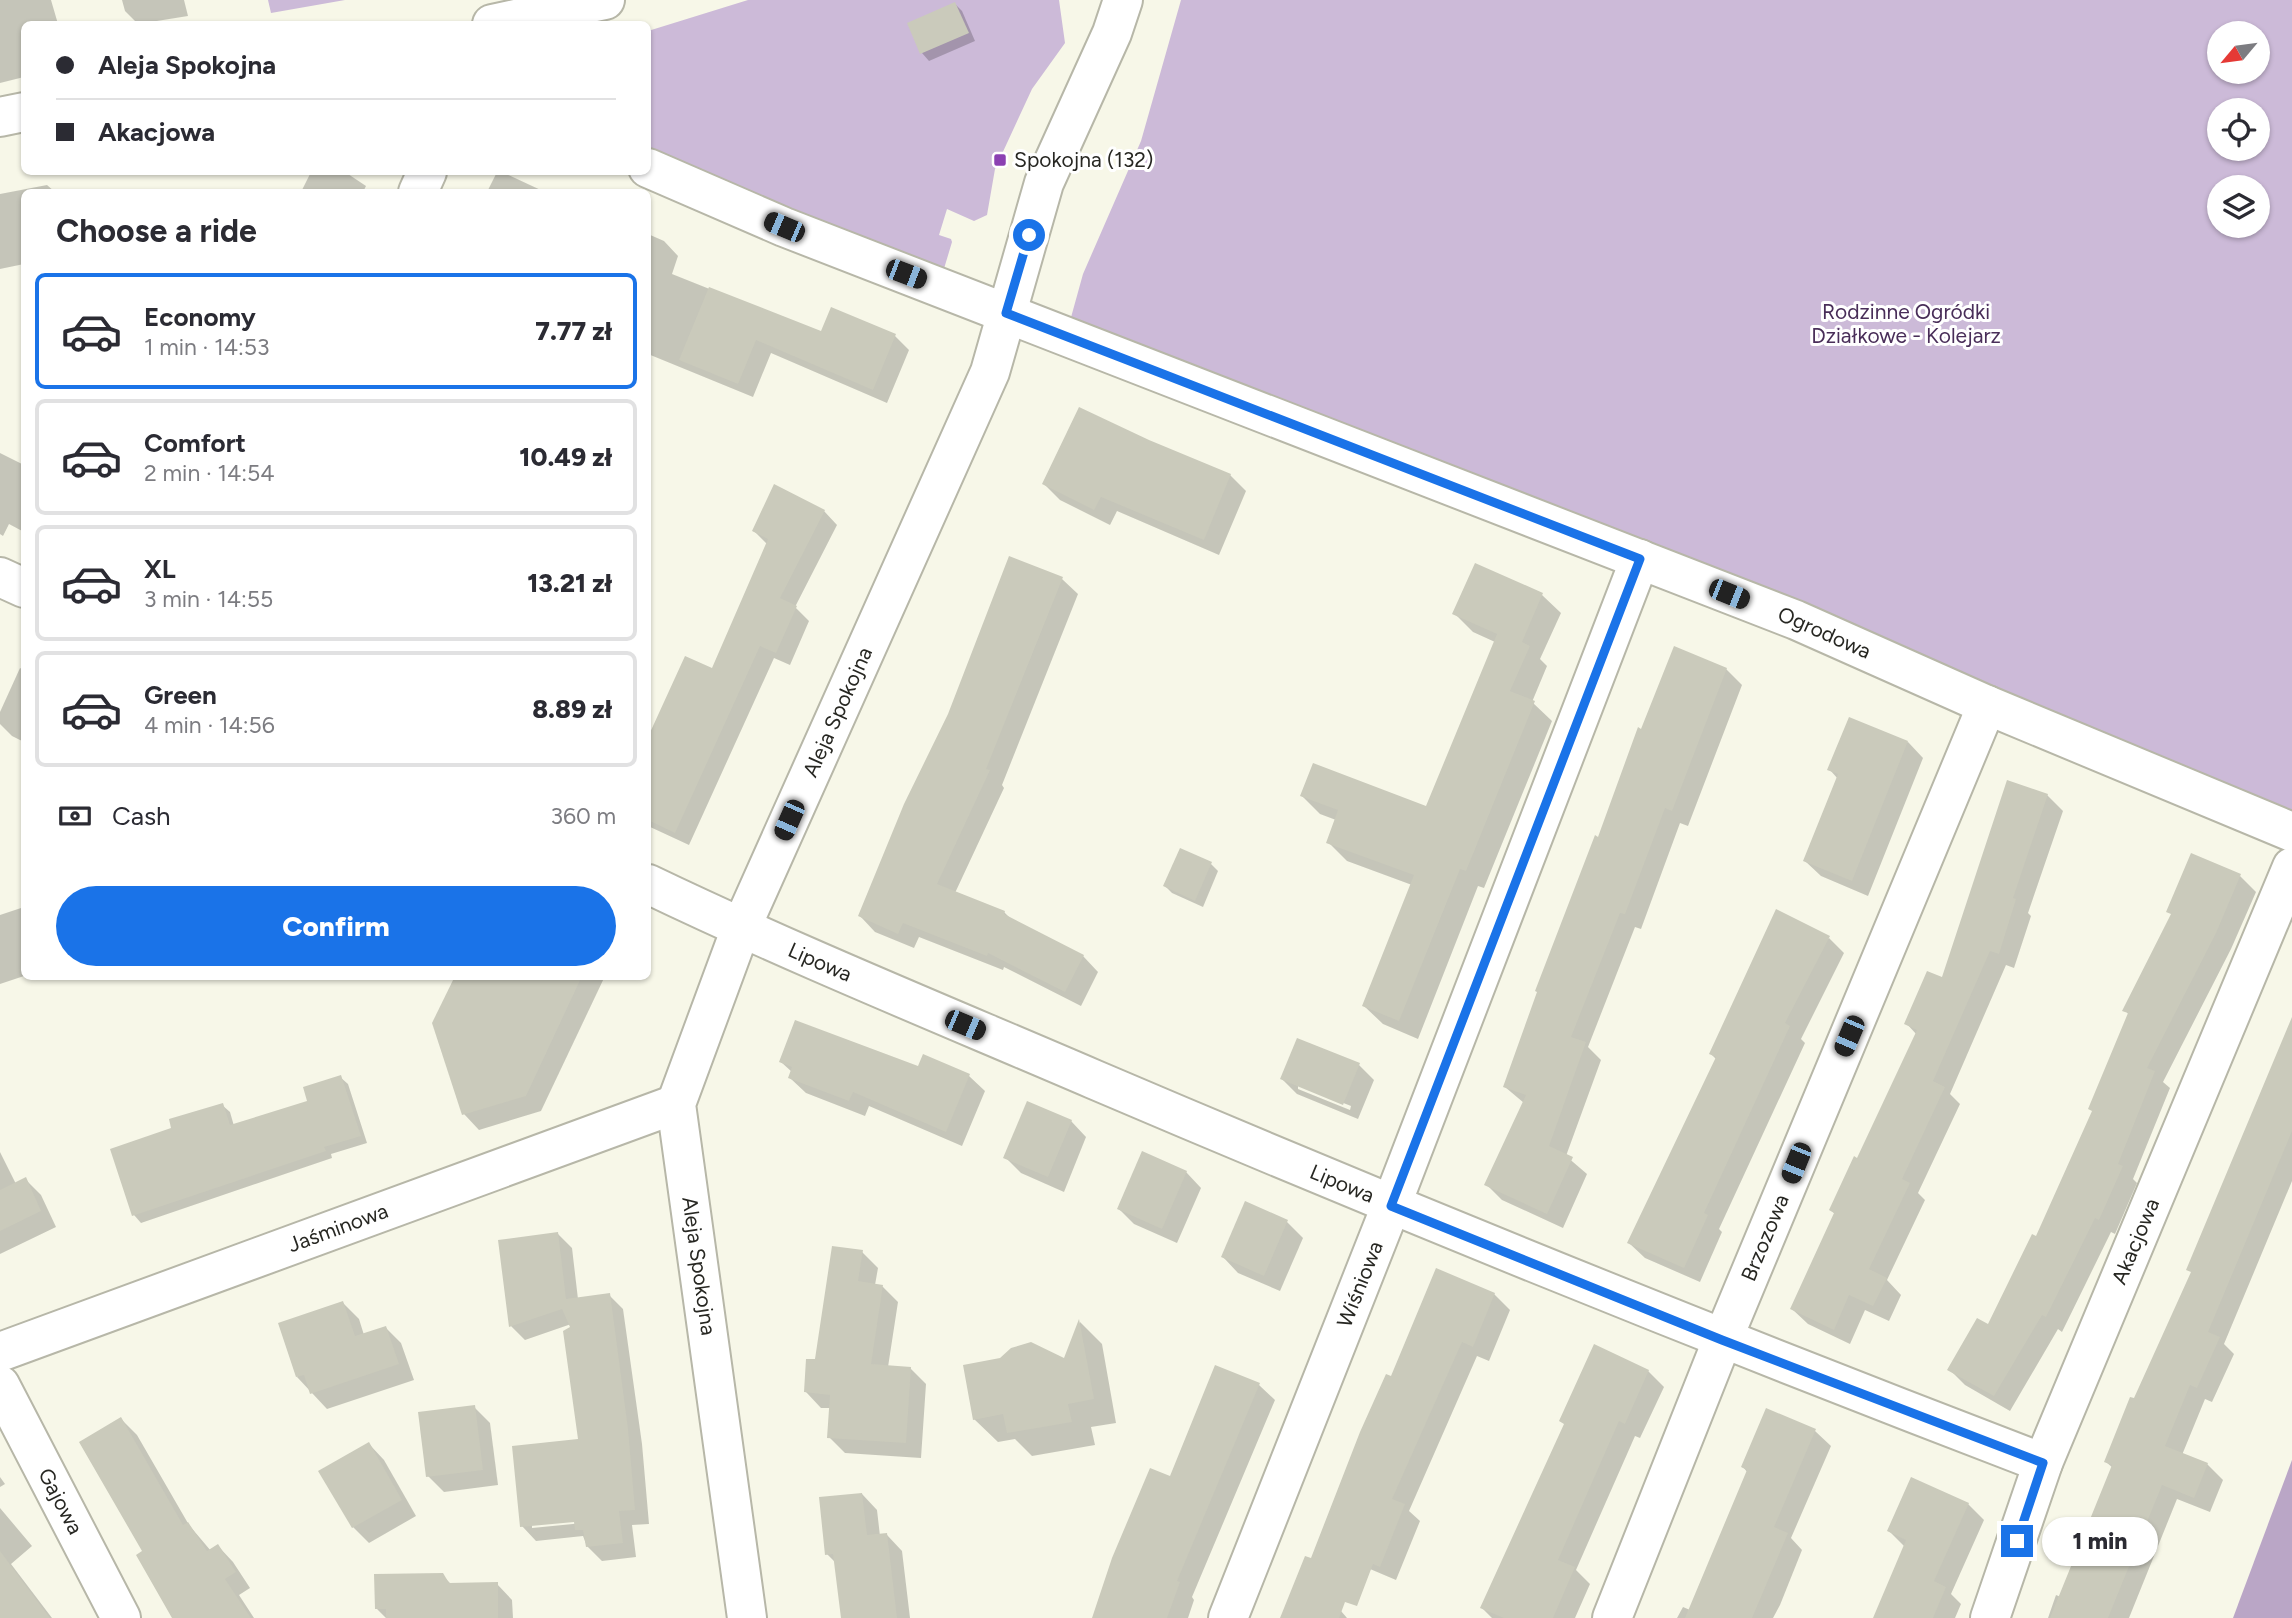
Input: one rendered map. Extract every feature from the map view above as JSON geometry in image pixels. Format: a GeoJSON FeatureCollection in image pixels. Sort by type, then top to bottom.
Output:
{"type":"FeatureCollection","features":[{"type":"Feature","properties":{"kind":"street"},"geometry":{"type":"LineString","coordinates":[[506,21],[605,0]]}},
{"type":"Feature","properties":{"kind":"street","name":"Aleja Spokojna"},"geometry":{"type":"LineString","coordinates":[[747,1618],[676,1104],[741,928],[990,372],[1044,183],[1118,17],[1094,0]]}},
{"type":"Feature","properties":{"kind":"street"},"geometry":{"type":"LineString","coordinates":[[0,117],[21,113]]}},
{"type":"Feature","properties":{"kind":"street","name":"Ogrodowa"},"geometry":{"type":"LineString","coordinates":[[651,169],[784,227],[1796,620],[1987,705],[2292,832]]}},
{"type":"Feature","properties":{"kind":"street","name":"Wiśniowa"},"geometry":{"type":"LineString","coordinates":[[1228,1618],[1391,1206],[1640,559]]}},
{"type":"Feature","properties":{"kind":"street"},"geometry":{"type":"LineString","coordinates":[[0,577],[21,587]]}},
{"type":"Feature","properties":{"kind":"street","name":"Brzozowa"},"geometry":{"type":"LineString","coordinates":[[1612,1618],[1722,1340],[1987,705]]}},
{"type":"Feature","properties":{"kind":"street","name":"Akacjowa"},"geometry":{"type":"LineString","coordinates":[[1990,1618],[2043,1463],[2292,867]]}},
{"type":"Feature","properties":{"kind":"street","name":"Lipowa"},"geometry":{"type":"LineString","coordinates":[[651,885],[741,928],[1391,1206],[1722,1340],[2043,1463]]}},
{"type":"Feature","properties":{"kind":"street","name":"Jaśminowa"},"geometry":{"type":"LineString","coordinates":[[0,1352],[676,1104]]}},
{"type":"Feature","properties":{"kind":"street","name":"Gajowa"},"geometry":{"type":"LineString","coordinates":[[0,1385],[121,1618]]}},
{"type":"Feature","properties":{"kind":"green space"},"geometry":{"type":"Polygon","coordinates":[[[268,0],[345,0],[271,13],[268,0]]]}},
{"type":"Feature","properties":{"kind":"green space"},"geometry":{"type":"Polygon","coordinates":[[[748,0],[1059,0],[1065,43],[1032,89],[995,169],[987,215],[974,221],[947,209],[939,235],[951,239],[952,242],[943,272],[651,156],[651,30],[748,0]]]}},
{"type":"Feature","properties":{"kind":"green space","name":"Rodzinne Ogródki Działkowe - Kolejarz"},"geometry":{"type":"Polygon","coordinates":[[[1181,0],[2292,0],[2292,832],[1070,321],[1083,274],[1141,141],[1181,0]]]}},
{"type":"Feature","properties":{"kind":"shaded area"},"geometry":{"type":"Polygon","coordinates":[[[2292,1460],[2292,1618],[2233,1618],[2292,1460]]]}},
{"type":"Feature","properties":{"kind":"building"},"geometry":{"type":"Polygon","coordinates":[[[955,2],[969,33],[920,54],[907,23],[955,2]]]}},
{"type":"Feature","properties":{"kind":"building"},"geometry":{"type":"Polygon","coordinates":[[[709,287],[821,331],[831,307],[896,334],[873,390],[756,340],[738,384],[679,360],[709,287]]]}},
{"type":"Feature","properties":{"kind":"building"},"geometry":{"type":"Polygon","coordinates":[[[1079,407],[1231,474],[1204,540],[1101,497],[1094,510],[1042,484],[1079,407]]]}},
{"type":"Feature","properties":{"kind":"building"},"geometry":{"type":"Polygon","coordinates":[[[774,484],[825,510],[780,598],[797,606],[776,653],[760,646],[675,833],[651,821],[651,730],[685,656],[712,668],[768,539],[752,531],[774,484]]]}},
{"type":"Feature","properties":{"kind":"building"},"geometry":{"type":"Polygon","coordinates":[[[1009,556],[1063,577],[986,769],[990,770],[937,884],[1005,911],[1004,914],[1084,955],[1065,992],[988,953],[987,956],[903,923],[898,934],[858,916],[904,804],[948,714],[1009,556]]]}},
{"type":"Feature","properties":{"kind":"building"},"geometry":{"type":"Polygon","coordinates":[[[1475,563],[1543,593],[1522,642],[1530,646],[1510,691],[1535,701],[1466,871],[1460,869],[1399,1021],[1362,1006],[1414,875],[1326,843],[1338,810],[1300,796],[1313,763],[1426,806],[1497,634],[1452,614],[1475,563]]]}},
{"type":"Feature","properties":{"kind":"building"},"geometry":{"type":"Polygon","coordinates":[[[1674,646],[1727,668],[1672,811],[1665,808],[1625,914],[1620,913],[1571,1037],[1586,1042],[1549,1146],[1573,1157],[1547,1214],[1484,1185],[1526,1095],[1503,1087],[1537,992],[1535,991],[1595,835],[1598,837],[1638,727],[1641,729],[1674,646]]]}},
{"type":"Feature","properties":{"kind":"building"},"geometry":{"type":"Polygon","coordinates":[[[1849,717],[1908,741],[1852,881],[1803,861],[1838,774],[1827,770],[1849,717]]]}},
{"type":"Feature","properties":{"kind":"building"},"geometry":{"type":"Polygon","coordinates":[[[2007,780],[2048,794],[2013,898],[2016,899],[1999,954],[1990,951],[1933,1081],[1945,1087],[1902,1179],[1910,1183],[1869,1269],[1887,1278],[1873,1306],[1849,1295],[1834,1330],[1790,1309],[1834,1213],[1829,1210],[1854,1156],[1857,1158],[1917,1030],[1904,1024],[1927,971],[1942,977],[2007,780]]]}},
{"type":"Feature","properties":{"kind":"building"},"geometry":{"type":"Polygon","coordinates":[[[1180,848],[1212,862],[1195,901],[1163,886],[1180,848]]]}},
{"type":"Feature","properties":{"kind":"building"},"geometry":{"type":"Polygon","coordinates":[[[2191,853],[2241,874],[2216,933],[2147,1068],[2155,1071],[2118,1164],[2123,1166],[2099,1220],[2095,1218],[2046,1317],[2042,1315],[1994,1396],[1947,1370],[1977,1318],[1988,1324],[2032,1234],[2036,1236],[2092,1111],[2088,1109],[2128,1013],[2122,1011],[2171,914],[2166,912],[2191,853]]]}},
{"type":"Feature","properties":{"kind":"building"},"geometry":{"type":"Polygon","coordinates":[[[1776,909],[1830,936],[1785,1023],[1790,1026],[1704,1213],[1708,1215],[1684,1268],[1627,1243],[1716,1057],[1709,1054],[1776,909]]]}},
{"type":"Feature","properties":{"kind":"building"},"geometry":{"type":"Polygon","coordinates":[[[453,980],[580,980],[526,1096],[462,1115],[432,1023],[453,980]]]}},
{"type":"Feature","properties":{"kind":"building"},"geometry":{"type":"Polygon","coordinates":[[[2292,1017],[2292,1131],[2208,1332],[2220,1337],[2197,1388],[2190,1385],[2165,1446],[2208,1463],[2194,1498],[2162,1485],[2108,1618],[2050,1618],[2112,1465],[2104,1462],[2130,1397],[2134,1398],[2191,1272],[2186,1270],[2292,1017]]]}},
{"type":"Feature","properties":{"kind":"building"},"geometry":{"type":"Polygon","coordinates":[[[795,1020],[918,1066],[923,1054],[970,1074],[946,1132],[853,1092],[849,1101],[788,1078],[792,1067],[779,1062],[795,1020]]]}},
{"type":"Feature","properties":{"kind":"building"},"geometry":{"type":"Polygon","coordinates":[[[1297,1038],[1360,1063],[1343,1105],[1280,1079],[1297,1038]]]}},
{"type":"Feature","properties":{"kind":"building"},"geometry":{"type":"Polygon","coordinates":[[[341,1075],[361,1136],[324,1147],[326,1151],[132,1216],[110,1149],[171,1128],[169,1119],[223,1103],[230,1125],[307,1101],[303,1087],[341,1075]]]}},
{"type":"Feature","properties":{"kind":"building"},"geometry":{"type":"Polygon","coordinates":[[[1027,1101],[1072,1120],[1048,1177],[1003,1158],[1027,1101]]]}},
{"type":"Feature","properties":{"kind":"building"},"geometry":{"type":"Polygon","coordinates":[[[1142,1151],[1187,1171],[1162,1229],[1117,1209],[1142,1151]]]}},
{"type":"Feature","properties":{"kind":"building"},"geometry":{"type":"Polygon","coordinates":[[[26,1177],[41,1211],[0,1231],[0,1190],[26,1177]]]}},
{"type":"Feature","properties":{"kind":"building"},"geometry":{"type":"Polygon","coordinates":[[[1245,1201],[1288,1220],[1264,1276],[1221,1257],[1245,1201]]]}},
{"type":"Feature","properties":{"kind":"building"},"geometry":{"type":"Polygon","coordinates":[[[558,1232],[566,1299],[610,1293],[628,1429],[635,1510],[619,1511],[623,1543],[586,1547],[583,1530],[575,1530],[574,1522],[520,1527],[512,1446],[578,1439],[563,1331],[570,1327],[562,1309],[509,1327],[498,1240],[558,1232]]]}},
{"type":"Feature","properties":{"kind":"building"},"geometry":{"type":"Polygon","coordinates":[[[832,1246],[863,1250],[858,1281],[883,1285],[871,1364],[911,1367],[906,1443],[827,1438],[830,1395],[804,1392],[806,1359],[815,1359],[832,1246]]]}},
{"type":"Feature","properties":{"kind":"building"},"geometry":{"type":"Polygon","coordinates":[[[1436,1268],[1495,1293],[1473,1347],[1462,1342],[1392,1499],[1405,1504],[1380,1567],[1373,1564],[1357,1606],[1345,1602],[1339,1618],[1280,1618],[1305,1556],[1311,1558],[1360,1432],[1386,1374],[1391,1376],[1436,1268]]]}},
{"type":"Feature","properties":{"kind":"building"},"geometry":{"type":"Polygon","coordinates":[[[343,1301],[355,1336],[386,1326],[399,1364],[310,1394],[304,1375],[296,1377],[278,1323],[343,1301]]]}},
{"type":"Feature","properties":{"kind":"building"},"geometry":{"type":"Polygon","coordinates":[[[1079,1319],[1094,1399],[1068,1404],[1072,1422],[1007,1433],[1003,1414],[973,1420],[963,1365],[1000,1358],[1011,1348],[1031,1342],[1064,1358],[1079,1319]]]}},
{"type":"Feature","properties":{"kind":"building"},"geometry":{"type":"Polygon","coordinates":[[[1594,1344],[1649,1370],[1625,1424],[1619,1421],[1558,1560],[1575,1567],[1553,1618],[1504,1618],[1480,1608],[1564,1424],[1559,1421],[1594,1344]]]}},
{"type":"Feature","properties":{"kind":"building"},"geometry":{"type":"Polygon","coordinates":[[[1215,1365],[1260,1383],[1177,1581],[1180,1582],[1167,1618],[1092,1618],[1112,1558],[1150,1468],[1170,1476],[1215,1365]]]}},
{"type":"Feature","properties":{"kind":"building"},"geometry":{"type":"Polygon","coordinates":[[[475,1405],[483,1470],[426,1477],[418,1412],[475,1405]]]}},
{"type":"Feature","properties":{"kind":"building"},"geometry":{"type":"Polygon","coordinates":[[[1766,1408],[1816,1429],[1774,1527],[1788,1533],[1752,1618],[1685,1618],[1747,1470],[1741,1467],[1766,1408]]]}},
{"type":"Feature","properties":{"kind":"building"},"geometry":{"type":"Polygon","coordinates":[[[121,1417],[183,1525],[188,1522],[207,1551],[218,1544],[236,1572],[225,1579],[251,1618],[172,1618],[136,1555],[142,1551],[79,1442],[121,1417]]]}},
{"type":"Feature","properties":{"kind":"building"},"geometry":{"type":"Polygon","coordinates":[[[369,1442],[402,1500],[352,1528],[318,1471],[369,1442]]]}},
{"type":"Feature","properties":{"kind":"building"},"geometry":{"type":"Polygon","coordinates":[[[1911,1477],[1969,1503],[1934,1581],[1946,1587],[1933,1618],[1873,1618],[1906,1540],[1887,1531],[1911,1477]]]}},
{"type":"Feature","properties":{"kind":"building"},"geometry":{"type":"Polygon","coordinates":[[[862,1493],[867,1535],[887,1533],[897,1618],[841,1618],[833,1554],[825,1555],[819,1497],[862,1493]]]}},
{"type":"Feature","properties":{"kind":"building"},"geometry":{"type":"Polygon","coordinates":[[[0,1551],[50,1618],[0,1618],[0,1551]]]}},
{"type":"Feature","properties":{"kind":"building"},"geometry":{"type":"Polygon","coordinates":[[[443,1573],[449,1583],[498,1582],[498,1618],[386,1618],[386,1609],[375,1609],[374,1574],[443,1573]]]}},
{"type":"Feature","properties":{"kind":"place","name":"Spokojna (132)"},"geometry":{"type":"Point","coordinates":[1000,160]}},
{"type":"Feature","properties":{"kind":"route"},"geometry":{"type":"LineString","coordinates":[[1029,235],[1006,313],[1640,559],[1391,1206],[1722,1340],[2043,1463],[2017,1541]]}}]}
